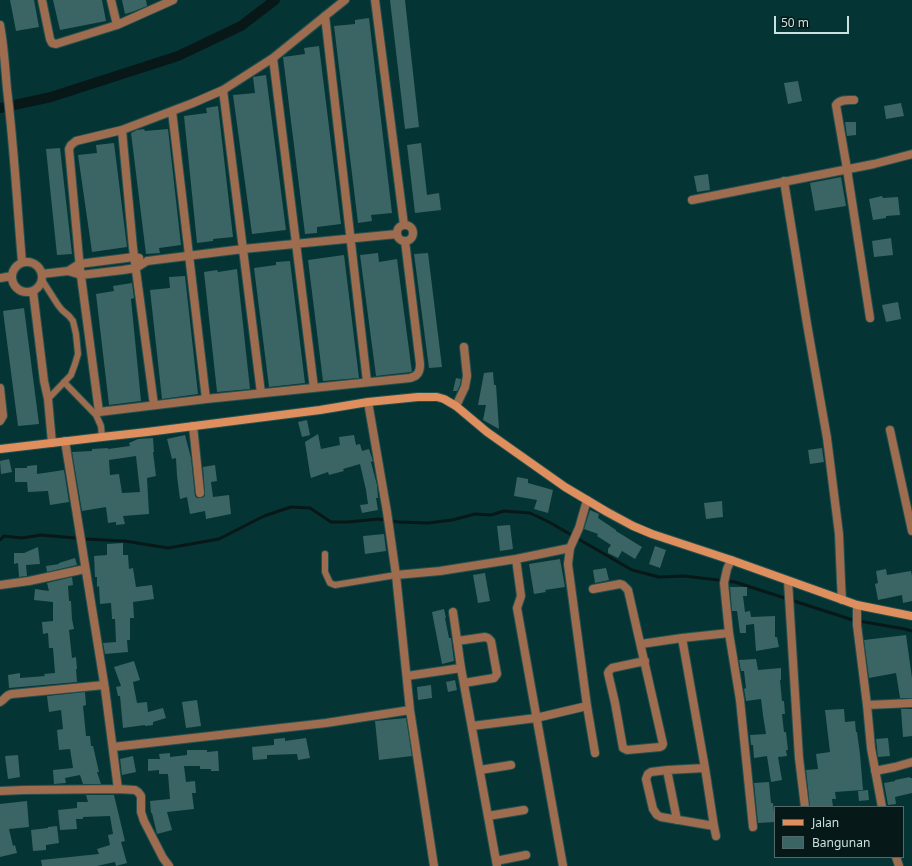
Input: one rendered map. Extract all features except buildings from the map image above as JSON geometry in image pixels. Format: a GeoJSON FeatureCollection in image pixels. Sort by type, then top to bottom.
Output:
{"type":"FeatureCollection","features":[{"type":"Feature","properties":{"kind":"main road"},"geometry":{"type":"LineString","coordinates":[[0,449],[65,441],[102,432],[147,432],[320,410],[368,402],[432,396],[456,406],[487,432],[565,487],[633,526],[652,534],[788,580],[842,600],[857,608],[912,616]]}},
{"type":"Feature","properties":{"kind":"street"},"geometry":{"type":"LineString","coordinates":[[42,0],[50,39],[53,44],[116,25],[173,0]]}},
{"type":"Feature","properties":{"kind":"street"},"geometry":{"type":"LineString","coordinates":[[111,0],[116,25]]}},
{"type":"Feature","properties":{"kind":"street"},"geometry":{"type":"LineString","coordinates":[[345,0],[274,58],[223,90],[172,112],[122,130],[76,141],[70,147],[79,264],[98,412],[261,393],[410,378],[417,375],[420,369],[420,364],[405,241]]}},
{"type":"Feature","properties":{"kind":"street"},"geometry":{"type":"LineString","coordinates":[[375,0],[404,225]]}},
{"type":"Feature","properties":{"kind":"street"},"geometry":{"type":"LineString","coordinates":[[325,16],[366,382]]}},
{"type":"Feature","properties":{"kind":"street"},"geometry":{"type":"LineString","coordinates":[[0,25],[3,41],[12,136],[22,262]]}},
{"type":"Feature","properties":{"kind":"street"},"geometry":{"type":"LineString","coordinates":[[274,58],[314,388]]}},
{"type":"Feature","properties":{"kind":"street"},"geometry":{"type":"LineString","coordinates":[[223,90],[261,393]]}},
{"type":"Feature","properties":{"kind":"street"},"geometry":{"type":"LineString","coordinates":[[854,100],[842,101],[836,105],[870,318]]}},
{"type":"Feature","properties":{"kind":"street"},"geometry":{"type":"LineString","coordinates":[[172,112],[206,399]]}},
{"type":"Feature","properties":{"kind":"street"},"geometry":{"type":"LineString","coordinates":[[122,130],[134,257],[154,405]]}},
{"type":"Feature","properties":{"kind":"street"},"geometry":{"type":"LineString","coordinates":[[692,200],[874,164],[912,154]]}},
{"type":"Feature","properties":{"kind":"street"},"geometry":{"type":"LineString","coordinates":[[784,181],[829,451],[840,534],[842,600]]}},
{"type":"Feature","properties":{"kind":"street"},"geometry":{"type":"LineString","coordinates":[[404,225],[410,227],[413,232],[411,238],[405,241],[401,240],[397,234],[398,228],[404,225]]}},
{"type":"Feature","properties":{"kind":"street"},"geometry":{"type":"LineString","coordinates":[[42,277],[68,271],[79,264],[134,257],[147,261],[243,249],[397,234]]}},
{"type":"Feature","properties":{"kind":"street"},"geometry":{"type":"LineString","coordinates":[[68,271],[81,275],[136,268],[147,261]]}},
{"type":"Feature","properties":{"kind":"street"},"geometry":{"type":"LineString","coordinates":[[22,262],[31,262],[38,266],[42,277],[37,288],[28,292],[15,286],[12,276],[15,268],[22,262]]}},
{"type":"Feature","properties":{"kind":"street"},"geometry":{"type":"LineString","coordinates":[[0,278],[12,276]]}},
{"type":"Feature","properties":{"kind":"street"},"geometry":{"type":"LineString","coordinates":[[33,291],[44,381],[48,399],[52,443]]}},
{"type":"Feature","properties":{"kind":"street"},"geometry":{"type":"LineString","coordinates":[[456,406],[465,387],[467,376],[464,348]]}},
{"type":"Feature","properties":{"kind":"street"},"geometry":{"type":"LineString","coordinates":[[0,388],[3,416],[0,421]]}},
{"type":"Feature","properties":{"kind":"street"},"geometry":{"type":"LineString","coordinates":[[368,402],[396,575],[410,710],[434,866]]}},
{"type":"Feature","properties":{"kind":"street"},"geometry":{"type":"LineString","coordinates":[[193,426],[200,493]]}},
{"type":"Feature","properties":{"kind":"street"},"geometry":{"type":"LineString","coordinates":[[890,430],[912,531]]}},
{"type":"Feature","properties":{"kind":"street"},"geometry":{"type":"LineString","coordinates":[[65,441],[104,685],[118,789]]}},
{"type":"Feature","properties":{"kind":"street"},"geometry":{"type":"LineString","coordinates":[[587,500],[579,528],[570,548],[568,564],[587,706],[595,753]]}},
{"type":"Feature","properties":{"kind":"street"},"geometry":{"type":"LineString","coordinates":[[396,575],[440,572],[570,548]]}},
{"type":"Feature","properties":{"kind":"street"},"geometry":{"type":"LineString","coordinates":[[516,559],[521,596],[517,608],[563,866]]}},
{"type":"Feature","properties":{"kind":"street"},"geometry":{"type":"LineString","coordinates":[[731,560],[724,583],[729,633],[740,700],[753,827]]}},
{"type":"Feature","properties":{"kind":"street"},"geometry":{"type":"LineString","coordinates":[[0,585],[85,569]]}},
{"type":"Feature","properties":{"kind":"street"},"geometry":{"type":"LineString","coordinates":[[788,580],[799,758],[805,806]]}},
{"type":"Feature","properties":{"kind":"street"},"geometry":{"type":"LineString","coordinates":[[593,589],[620,584],[628,590],[645,661],[663,744],[660,747],[627,750],[623,748],[616,703],[608,671],[612,668],[645,661]]}},
{"type":"Feature","properties":{"kind":"street"},"geometry":{"type":"LineString","coordinates":[[857,608],[857,625],[871,748],[882,806]]}},
{"type":"Feature","properties":{"kind":"street"},"geometry":{"type":"LineString","coordinates":[[453,612],[461,668],[496,863],[526,855]]}},
{"type":"Feature","properties":{"kind":"street"},"geometry":{"type":"LineString","coordinates":[[641,644],[729,633]]}},
{"type":"Feature","properties":{"kind":"street"},"geometry":{"type":"LineString","coordinates":[[457,642],[485,637],[488,638],[491,641],[497,674],[494,678],[464,683]]}},
{"type":"Feature","properties":{"kind":"street"},"geometry":{"type":"LineString","coordinates":[[682,638],[716,836]]}},
{"type":"Feature","properties":{"kind":"street"},"geometry":{"type":"LineString","coordinates":[[407,676],[461,668]]}},
{"type":"Feature","properties":{"kind":"street"},"geometry":{"type":"LineString","coordinates":[[0,702],[6,695],[12,694],[104,685]]}},
{"type":"Feature","properties":{"kind":"street"},"geometry":{"type":"LineString","coordinates":[[867,705],[912,703]]}},
{"type":"Feature","properties":{"kind":"street"},"geometry":{"type":"LineString","coordinates":[[472,726],[536,718],[587,706]]}},
{"type":"Feature","properties":{"kind":"street"},"geometry":{"type":"LineString","coordinates":[[112,747],[326,723],[410,710]]}},
{"type":"Feature","properties":{"kind":"street"},"geometry":{"type":"LineString","coordinates":[[875,771],[912,762]]}},
{"type":"Feature","properties":{"kind":"street"},"geometry":{"type":"LineString","coordinates":[[480,770],[512,765]]}},
{"type":"Feature","properties":{"kind":"street"},"geometry":{"type":"LineString","coordinates":[[705,768],[651,772],[648,774],[646,779],[653,809],[657,815],[661,817],[714,826]]}},
{"type":"Feature","properties":{"kind":"street"},"geometry":{"type":"LineString","coordinates":[[666,770],[677,820]]}},
{"type":"Feature","properties":{"kind":"street"},"geometry":{"type":"LineString","coordinates":[[0,791],[135,790],[141,796],[141,812],[144,821],[163,858],[169,866]]}},
{"type":"Feature","properties":{"kind":"street"},"geometry":{"type":"LineString","coordinates":[[488,816],[524,810]]}},
{"type":"Feature","properties":{"kind":"lane"},"geometry":{"type":"LineString","coordinates":[[42,277],[58,305],[73,321],[78,354],[71,375],[48,399]]}},
{"type":"Feature","properties":{"kind":"lane"},"geometry":{"type":"LineString","coordinates":[[64,382],[96,415],[102,432]]}},
{"type":"Feature","properties":{"kind":"lane"},"geometry":{"type":"LineString","coordinates":[[325,554],[325,572],[330,583],[335,585],[396,575]]}},
{"type":"Feature","properties":{"kind":"waterway"},"geometry":{"type":"LineString","coordinates":[[0,108],[51,97],[178,56],[241,26],[275,0]]}},
{"type":"Feature","properties":{"kind":"waterway"},"geometry":{"type":"LineString","coordinates":[[84,539],[125,541],[168,548],[219,539],[264,516],[291,507],[310,508],[331,522],[379,519],[399,522],[428,523],[452,520],[475,514],[491,515],[504,511],[530,513],[549,522],[632,570],[659,577],[684,576],[735,582],[853,620],[912,631]]}},
{"type":"Feature","properties":{"kind":"waterway"},"geometry":{"type":"LineString","coordinates":[[0,540],[4,536],[22,538],[41,535],[75,538]]}}]}
